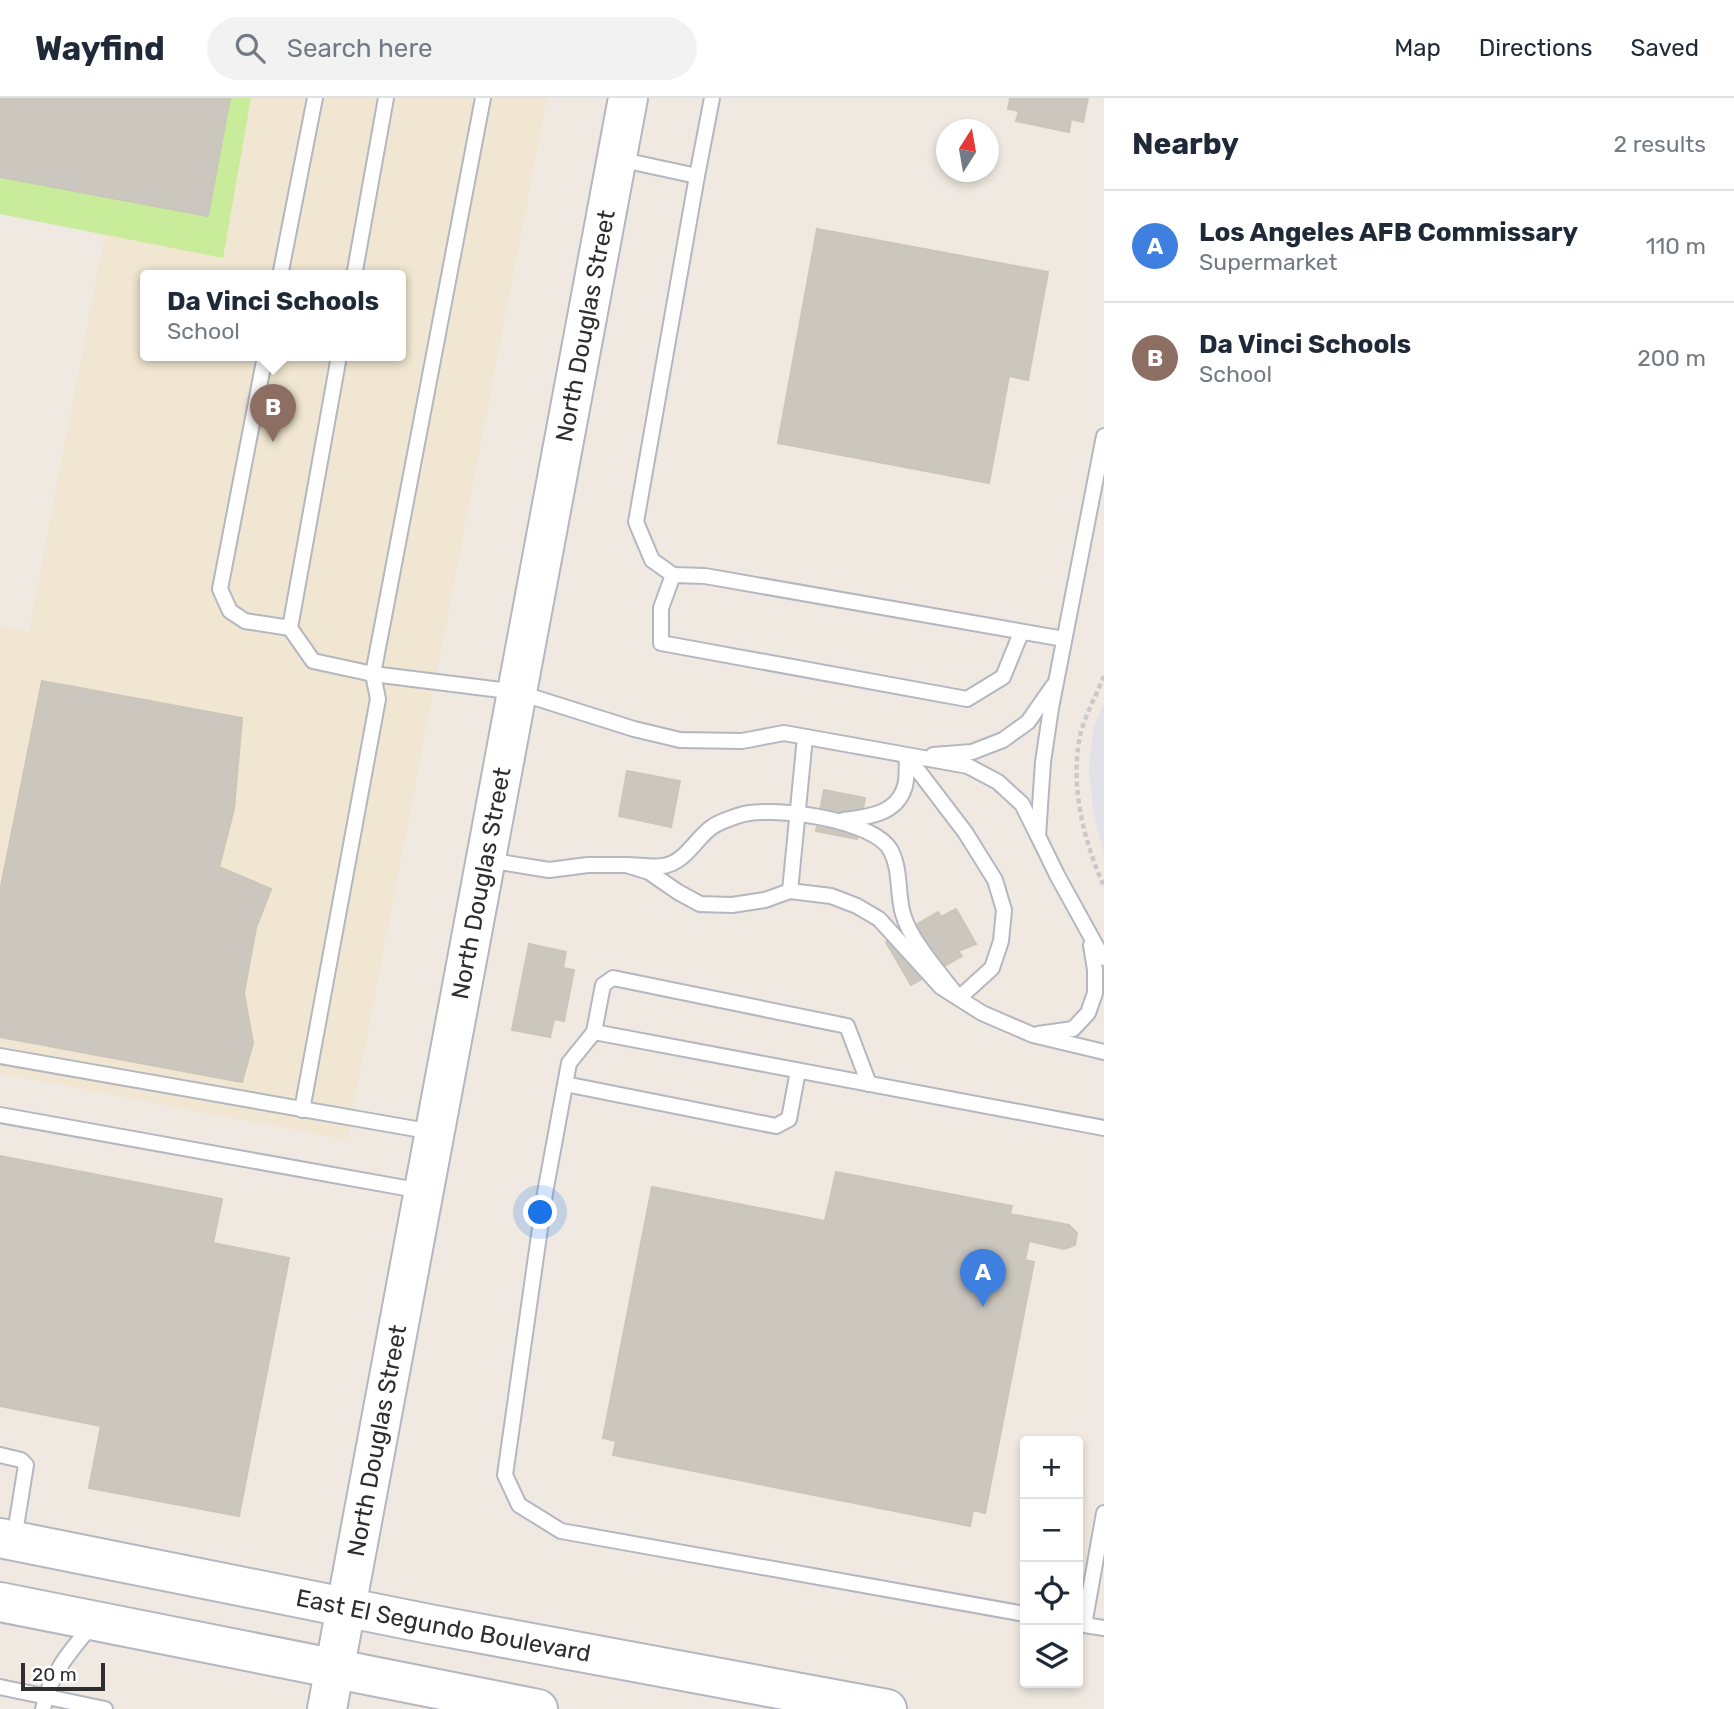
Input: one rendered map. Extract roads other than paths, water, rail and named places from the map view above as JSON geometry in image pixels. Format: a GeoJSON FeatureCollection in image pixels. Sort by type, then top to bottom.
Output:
{"type":"FeatureCollection","features":[{"type":"Feature","properties":{"kind":"main road","name":"North Douglas Street"},"geometry":{"type":"LineString","coordinates":[[327,1709],[628,98]]}},
{"type":"Feature","properties":{"kind":"main road","name":"East El Segundo Boulevard"},"geometry":{"type":"LineString","coordinates":[[7,1539],[887,1709]]}},
{"type":"Feature","properties":{"kind":"main road"},"geometry":{"type":"LineString","coordinates":[[0,1602],[538,1709]]}},
{"type":"Feature","properties":{"kind":"lane"},"geometry":{"type":"LineString","coordinates":[[281,270],[315,98]]}},
{"type":"Feature","properties":{"kind":"lane"},"geometry":{"type":"LineString","coordinates":[[355,270],[386,98]]}},
{"type":"Feature","properties":{"kind":"lane"},"geometry":{"type":"LineString","coordinates":[[302,1110],[378,699],[373,674],[483,98]]}},
{"type":"Feature","properties":{"kind":"lane"},"geometry":{"type":"LineString","coordinates":[[712,98],[636,522],[652,560],[673,575],[705,576],[1065,639]]}},
{"type":"Feature","properties":{"kind":"lane"},"geometry":{"type":"LineString","coordinates":[[616,159],[697,176]]}},
{"type":"Feature","properties":{"kind":"lane"},"geometry":{"type":"LineString","coordinates":[[264,361],[220,589],[230,611],[245,621],[290,628],[313,660],[373,674],[517,692],[634,729],[680,740],[742,741],[784,733],[968,766],[998,782],[1022,804],[1057,875],[1104,958]]}},
{"type":"Feature","properties":{"kind":"lane"},"geometry":{"type":"LineString","coordinates":[[290,628],[338,361]]}},
{"type":"Feature","properties":{"kind":"lane"},"geometry":{"type":"LineString","coordinates":[[1038,835],[1043,762],[1056,681],[1104,436]]}},
{"type":"Feature","properties":{"kind":"lane"},"geometry":{"type":"LineString","coordinates":[[673,575],[661,608],[661,643],[967,699],[1003,677],[1021,633]]}},
{"type":"Feature","properties":{"kind":"lane"},"geometry":{"type":"LineString","coordinates":[[907,756],[972,752],[1003,740],[1028,722],[1056,681]]}},
{"type":"Feature","properties":{"kind":"lane"},"geometry":{"type":"LineString","coordinates":[[790,891],[806,737]]}},
{"type":"Feature","properties":{"kind":"lane"},"geometry":{"type":"LineString","coordinates":[[839,820],[876,816],[892,806],[904,790],[907,756]]}},
{"type":"Feature","properties":{"kind":"lane"},"geometry":{"type":"LineString","coordinates":[[907,756],[965,832],[995,880],[1004,910],[1001,942],[992,968],[959,998]]}},
{"type":"Feature","properties":{"kind":"lane"},"geometry":{"type":"LineString","coordinates":[[486,860],[549,870],[588,865],[665,866],[685,855],[713,826],[747,812],[797,814],[839,820],[872,833],[891,850],[903,915],[921,947],[959,998]]}},
{"type":"Feature","properties":{"kind":"lane"},"geometry":{"type":"LineString","coordinates":[[626,865],[649,872],[700,904],[732,905],[765,900],[790,891],[831,896],[857,906],[879,919],[941,987],[982,1013],[1033,1035],[1104,1052]]}},
{"type":"Feature","properties":{"kind":"lane"},"geometry":{"type":"LineString","coordinates":[[1033,1035],[1073,1029],[1088,1013],[1095,993],[1095,970],[1089,934]]}},
{"type":"Feature","properties":{"kind":"lane"},"geometry":{"type":"LineString","coordinates":[[869,1084],[847,1026],[613,978],[603,985],[594,1032],[569,1063],[545,1194],[505,1475],[519,1506],[561,1531],[1020,1613]]}},
{"type":"Feature","properties":{"kind":"lane"},"geometry":{"type":"LineString","coordinates":[[594,1032],[1104,1128]]}},
{"type":"Feature","properties":{"kind":"lane"},"geometry":{"type":"LineString","coordinates":[[0,1056],[435,1132]]}},
{"type":"Feature","properties":{"kind":"lane"},"geometry":{"type":"LineString","coordinates":[[565,1084],[776,1126],[789,1119],[798,1070]]}},
{"type":"Feature","properties":{"kind":"lane"},"geometry":{"type":"LineString","coordinates":[[0,1115],[424,1191]]}},
{"type":"Feature","properties":{"kind":"lane"},"geometry":{"type":"LineString","coordinates":[[0,1455],[22,1460],[26,1465],[7,1539]]}},
{"type":"Feature","properties":{"kind":"lane"},"geometry":{"type":"LineString","coordinates":[[1083,1614],[1104,1513]]}},
{"type":"Feature","properties":{"kind":"lane"},"geometry":{"type":"LineString","coordinates":[[44,1703],[59,1666],[96,1621]]}},
{"type":"Feature","properties":{"kind":"lane"},"geometry":{"type":"LineString","coordinates":[[1083,1624],[1104,1628]]}},
{"type":"Feature","properties":{"kind":"lane"},"geometry":{"type":"LineString","coordinates":[[0,1687],[44,1703],[105,1709]]}},
{"type":"Feature","properties":{"kind":"place","name":"Da Vinci Schools"},"geometry":{"type":"Point","coordinates":[273,442]}},
{"type":"Feature","properties":{"kind":"place","name":"Los Angeles AFB Commissary"},"geometry":{"type":"Point","coordinates":[983,1307]}}]}
